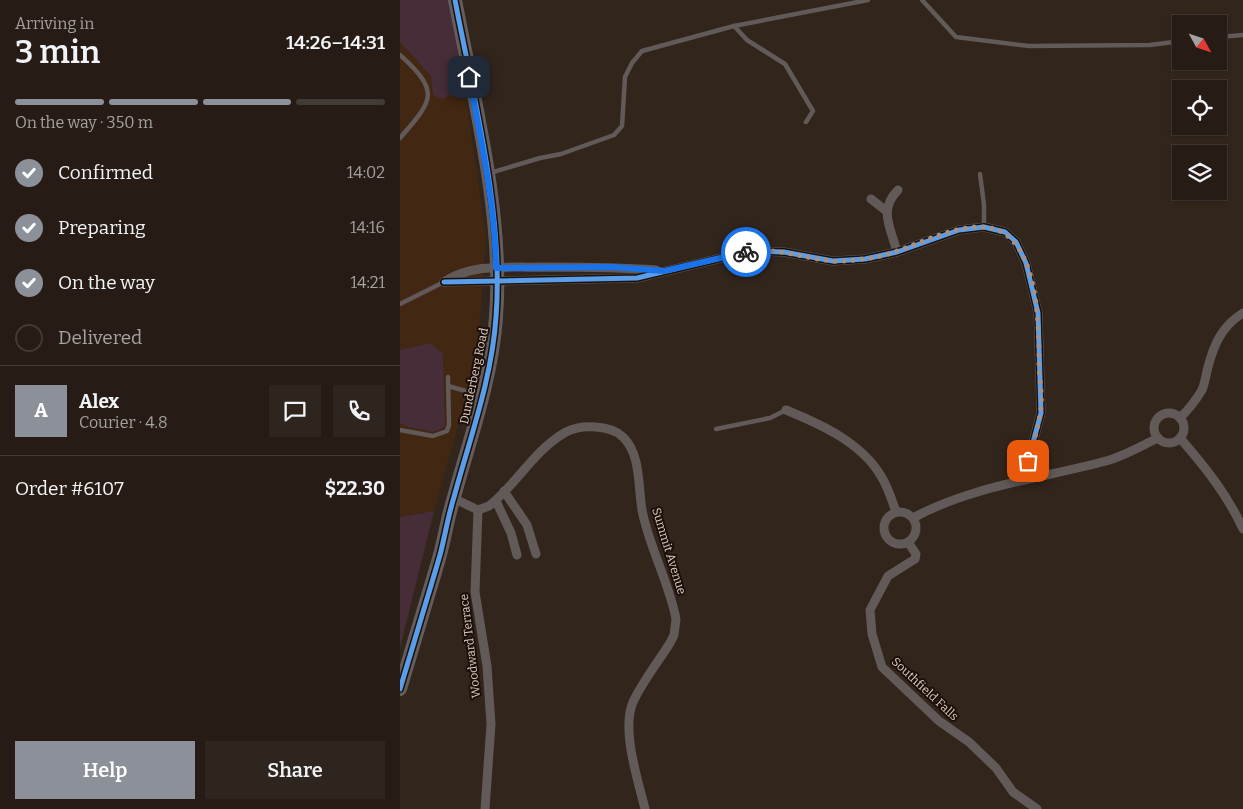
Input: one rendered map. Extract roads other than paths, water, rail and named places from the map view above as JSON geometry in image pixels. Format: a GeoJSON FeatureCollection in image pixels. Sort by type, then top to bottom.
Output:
{"type":"FeatureCollection","features":[{"type":"Feature","properties":{"kind":"street","name":"Dunderberg Road"},"geometry":{"type":"LineString","coordinates":[[400,689],[440,554],[453,498],[491,358],[496,319],[496,243],[488,174],[455,0]]}},
{"type":"Feature","properties":{"kind":"street"},"geometry":{"type":"LineString","coordinates":[[898,190],[891,197],[886,210],[898,252]]}},
{"type":"Feature","properties":{"kind":"street"},"geometry":{"type":"LineString","coordinates":[[871,199],[886,210]]}},
{"type":"Feature","properties":{"kind":"street"},"geometry":{"type":"LineString","coordinates":[[444,282],[454,275],[471,270],[559,280],[637,278],[751,251],[784,252],[833,261],[865,259],[898,252],[959,230],[984,227],[1005,232],[1016,242],[1026,263],[1038,313],[1041,413],[1028,461],[1032,478]]}},
{"type":"Feature","properties":{"kind":"street"},"geometry":{"type":"LineString","coordinates":[[559,280],[560,267]]}},
{"type":"Feature","properties":{"kind":"street"},"geometry":{"type":"LineString","coordinates":[[497,274],[560,267],[614,267],[664,271]]}},
{"type":"Feature","properties":{"kind":"street"},"geometry":{"type":"LineString","coordinates":[[614,267],[614,279]]}},
{"type":"Feature","properties":{"kind":"street"},"geometry":{"type":"LineString","coordinates":[[1180,418],[1193,404],[1203,388],[1211,355],[1220,333],[1233,319],[1243,313]]}},
{"type":"Feature","properties":{"kind":"street"},"geometry":{"type":"LineString","coordinates":[[786,410],[840,436],[864,456],[881,476],[896,512]]}},
{"type":"Feature","properties":{"kind":"street"},"geometry":{"type":"LineString","coordinates":[[1170,413],[1180,418],[1184,428],[1180,438],[1169,443],[1158,438],[1154,427],[1159,417],[1170,413]]}},
{"type":"Feature","properties":{"kind":"street","name":"Summit Avenue"},"geometry":{"type":"LineString","coordinates":[[478,510],[489,506],[496,500],[548,444],[567,432],[577,428],[614,430],[625,438],[632,451],[644,520],[676,619],[674,635],[633,704],[629,721],[630,741],[645,809]]}},
{"type":"Feature","properties":{"kind":"street"},"geometry":{"type":"LineString","coordinates":[[913,518],[936,506],[1032,478],[1108,461],[1158,438]]}},
{"type":"Feature","properties":{"kind":"street"},"geometry":{"type":"LineString","coordinates":[[1180,438],[1222,489],[1243,529]]}},
{"type":"Feature","properties":{"kind":"street"},"geometry":{"type":"LineString","coordinates":[[504,491],[527,525],[536,554]]}},
{"type":"Feature","properties":{"kind":"street"},"geometry":{"type":"LineString","coordinates":[[453,498],[478,510]]}},
{"type":"Feature","properties":{"kind":"street"},"geometry":{"type":"LineString","coordinates":[[496,500],[511,533],[517,555]]}},
{"type":"Feature","properties":{"kind":"street","name":"Woodward Terrace"},"geometry":{"type":"LineString","coordinates":[[478,510],[475,592],[487,666],[490,724],[485,809]]}},
{"type":"Feature","properties":{"kind":"street"},"geometry":{"type":"LineString","coordinates":[[896,512],[906,513],[913,518],[916,531],[908,542],[896,543],[886,534],[886,521],[896,512]]}},
{"type":"Feature","properties":{"kind":"street","name":"Southfield Falls"},"geometry":{"type":"LineString","coordinates":[[908,542],[916,554],[915,558],[888,576],[870,610],[872,634],[882,667],[939,721],[968,742],[996,768],[1013,792],[1037,809]]}},
{"type":"Feature","properties":{"kind":"lane"},"geometry":{"type":"LineString","coordinates":[[488,174],[540,158],[561,154],[614,136],[622,126],[625,78],[632,63],[642,51],[734,26],[868,0]]}},
{"type":"Feature","properties":{"kind":"lane"},"geometry":{"type":"LineString","coordinates":[[922,0],[956,37],[1029,46],[1150,45],[1172,42]]}},
{"type":"Feature","properties":{"kind":"lane"},"geometry":{"type":"LineString","coordinates":[[734,26],[747,40],[785,64],[813,111],[806,122]]}},
{"type":"Feature","properties":{"kind":"lane"},"geometry":{"type":"LineString","coordinates":[[1228,36],[1243,35]]}},
{"type":"Feature","properties":{"kind":"lane"},"geometry":{"type":"LineString","coordinates":[[400,55],[420,73],[426,83],[428,94],[426,106],[400,138]]}},
{"type":"Feature","properties":{"kind":"lane"},"geometry":{"type":"LineString","coordinates":[[980,174],[984,204],[984,227]]}},
{"type":"Feature","properties":{"kind":"lane"},"geometry":{"type":"LineString","coordinates":[[400,304],[444,282]]}},
{"type":"Feature","properties":{"kind":"lane"},"geometry":{"type":"LineString","coordinates":[[400,430],[433,436],[447,431],[449,425],[448,377]]}},
{"type":"Feature","properties":{"kind":"lane"},"geometry":{"type":"LineString","coordinates":[[448,386],[481,396]]}},
{"type":"Feature","properties":{"kind":"lane"},"geometry":{"type":"LineString","coordinates":[[716,429],[770,418],[786,410]]}}]}
